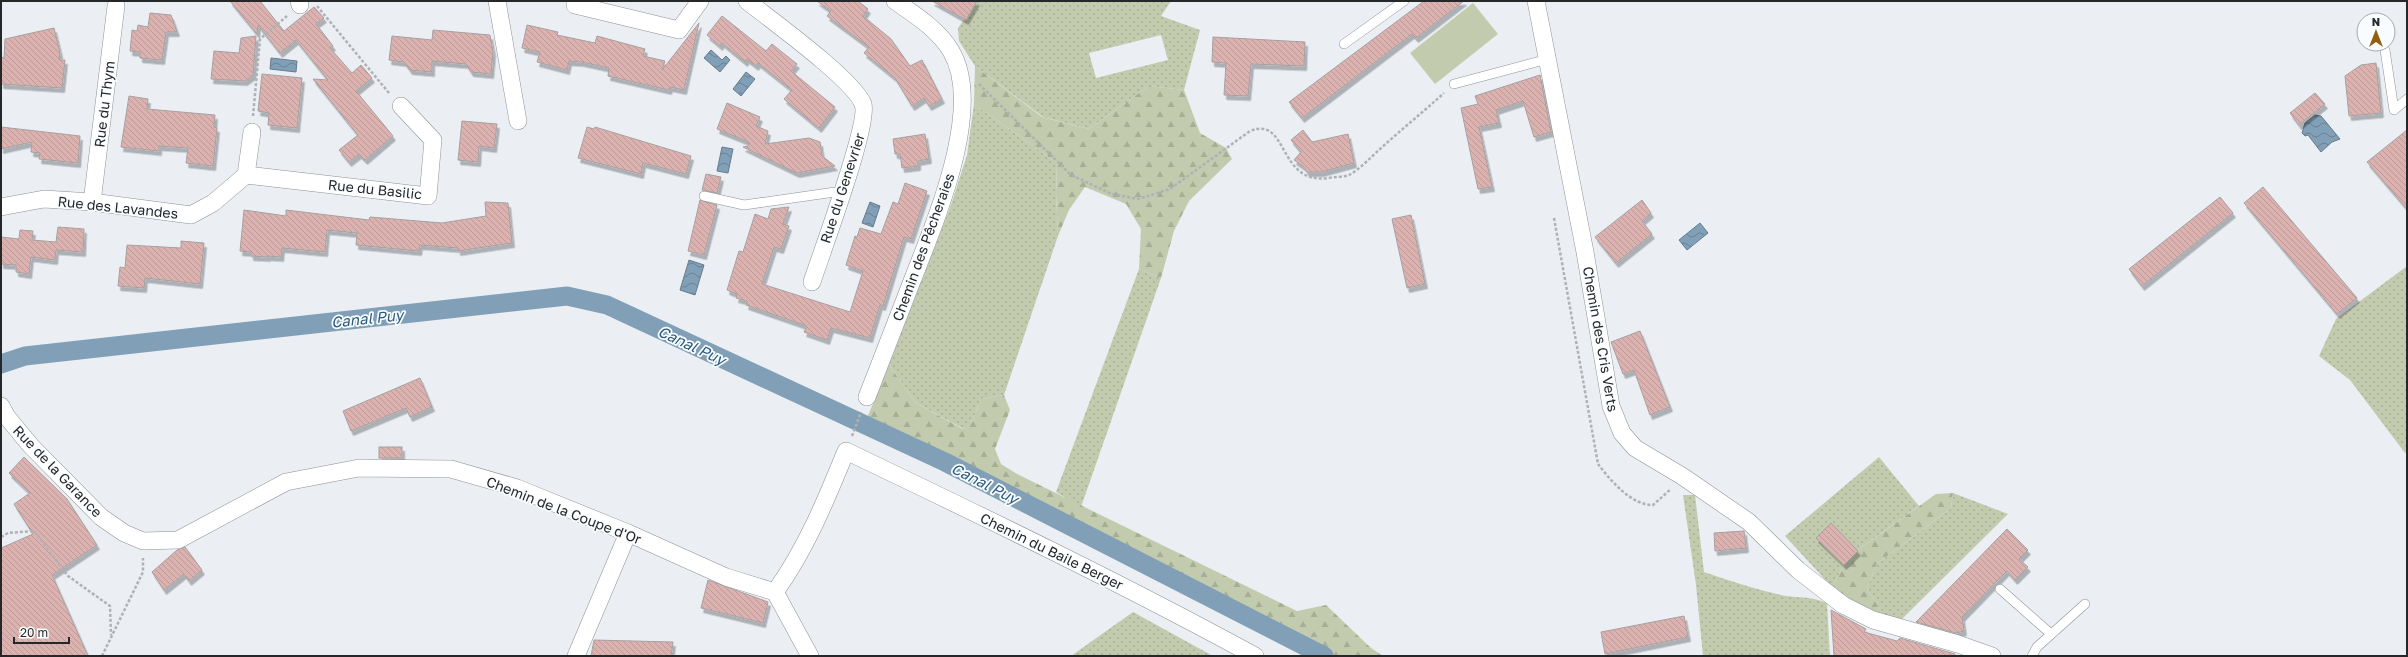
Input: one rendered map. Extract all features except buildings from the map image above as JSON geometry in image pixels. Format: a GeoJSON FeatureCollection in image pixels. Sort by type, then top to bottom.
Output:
{"type":"FeatureCollection","features":[{"type":"Feature","properties":{"kind":"street"},"geometry":{"type":"LineString","coordinates":[[497,1],[518,121]]}},
{"type":"Feature","properties":{"kind":"street"},"geometry":{"type":"LineString","coordinates":[[575,1],[575,5],[679,30],[700,1]]}},
{"type":"Feature","properties":{"kind":"street","name":"Rue du Genevrier"},"geometry":{"type":"LineString","coordinates":[[747,1],[848,83],[864,104],[862,132],[812,282]]}},
{"type":"Feature","properties":{"kind":"street","name":"Chemin des Pêcheraies"},"geometry":{"type":"LineString","coordinates":[[867,397],[946,191],[960,132],[962,80],[952,51],[933,28],[895,1]]}},
{"type":"Feature","properties":{"kind":"street","name":"Chemin des Cris Verts"},"geometry":{"type":"LineString","coordinates":[[1536,1],[1585,252],[1611,406],[1622,433],[1635,448],[1682,476],[1749,522],[1798,570],[1843,605],[1873,620],[1958,644],[1992,656]]}},
{"type":"Feature","properties":{"kind":"street","name":"Rue du Thym"},"geometry":{"type":"LineString","coordinates":[[92,202],[116,6]]}},
{"type":"Feature","properties":{"kind":"street","name":"Rue du Basilic"},"geometry":{"type":"LineString","coordinates":[[246,175],[428,196],[433,140],[401,106]]}},
{"type":"Feature","properties":{"kind":"street"},"geometry":{"type":"LineString","coordinates":[[246,175],[252,132]]}},
{"type":"Feature","properties":{"kind":"street","name":"Rue des Lavandes"},"geometry":{"type":"LineString","coordinates":[[1,207],[44,199],[92,202],[191,215],[213,203],[246,175]]}},
{"type":"Feature","properties":{"kind":"street","name":"Rue de la Garance"},"geometry":{"type":"LineString","coordinates":[[1,406],[7,417],[31,446],[96,512],[124,533],[143,541]]}},
{"type":"Feature","properties":{"kind":"street","name":"Chemin du Baile Berger"},"geometry":{"type":"LineString","coordinates":[[775,592],[790,570],[823,507],[846,451],[1036,542],[1155,602],[1255,656]]}},
{"type":"Feature","properties":{"kind":"street","name":"Chemin de la Coupe d'Or"},"geometry":{"type":"LineString","coordinates":[[143,541],[178,540],[286,482],[359,468],[451,469],[517,488],[628,533],[726,577],[775,592]]}},
{"type":"Feature","properties":{"kind":"street"},"geometry":{"type":"LineString","coordinates":[[576,656],[628,533]]}},
{"type":"Feature","properties":{"kind":"street"},"geometry":{"type":"LineString","coordinates":[[775,592],[810,656]]}},
{"type":"Feature","properties":{"kind":"lane"},"geometry":{"type":"LineString","coordinates":[[1344,44],[1404,1]]}},
{"type":"Feature","properties":{"kind":"lane"},"geometry":{"type":"LineString","coordinates":[[2385,52],[2394,110],[2407,99]]}},
{"type":"Feature","properties":{"kind":"lane"},"geometry":{"type":"LineString","coordinates":[[1454,84],[1548,59]]}},
{"type":"Feature","properties":{"kind":"lane"},"geometry":{"type":"LineString","coordinates":[[704,196],[744,205],[842,191]]}},
{"type":"Feature","properties":{"kind":"lane"},"geometry":{"type":"LineString","coordinates":[[2000,589],[2051,634]]}},
{"type":"Feature","properties":{"kind":"lane"},"geometry":{"type":"LineString","coordinates":[[2032,656],[2037,647],[2084,604]]}},
{"type":"Feature","properties":{"kind":"path"},"geometry":{"type":"LineString","coordinates":[[252,132],[260,38],[304,2],[401,106]]}},
{"type":"Feature","properties":{"kind":"path"},"geometry":{"type":"LineString","coordinates":[[962,80],[976,81],[1072,175],[1112,194],[1138,199],[1170,189],[1250,131],[1260,127],[1268,128],[1274,134],[1292,164],[1303,175],[1315,180],[1349,175],[1454,84]]}},
{"type":"Feature","properties":{"kind":"path"},"geometry":{"type":"LineString","coordinates":[[854,429],[861,413]]}},
{"type":"Feature","properties":{"kind":"path"},"geometry":{"type":"LineString","coordinates":[[1,537],[8,534],[34,531],[68,576],[110,606],[111,635]]}},
{"type":"Feature","properties":{"kind":"path"},"geometry":{"type":"LineString","coordinates":[[102,656],[143,572],[143,541]]}},
{"type":"Feature","properties":{"kind":"green space"},"geometry":{"type":"Polygon","coordinates":[[[977,1],[1171,1],[1161,16],[1200,30],[1184,90],[1149,86],[1089,129],[1043,117],[975,66],[959,41],[958,28],[977,1]],[[1161,35],[1089,53],[1096,78],[1168,60],[1161,35]]]}},
{"type":"Feature","properties":{"kind":"green space"},"geometry":{"type":"Polygon","coordinates":[[[1473,3],[1498,34],[1435,84],[1410,53],[1473,3]]]}},
{"type":"Feature","properties":{"kind":"green space"},"geometry":{"type":"Polygon","coordinates":[[[975,66],[1042,117],[1089,129],[1149,86],[1184,90],[1200,133],[1226,148],[1232,159],[1189,201],[1174,231],[1161,278],[1139,269],[1141,229],[1126,204],[1085,187],[1069,210],[1058,236],[1056,193],[1057,163],[974,104],[975,66]]]}},
{"type":"Feature","properties":{"kind":"green space"},"geometry":{"type":"Polygon","coordinates":[[[974,104],[1057,163],[1056,193],[1058,236],[1004,395],[981,399],[971,424],[964,429],[916,403],[889,365],[952,202],[967,155],[974,104]]]}},
{"type":"Feature","properties":{"kind":"green space"},"geometry":{"type":"Polygon","coordinates":[[[2407,266],[2407,452],[2405,453],[2350,380],[2319,356],[2336,319],[2407,266]]]}},
{"type":"Feature","properties":{"kind":"green space"},"geometry":{"type":"Polygon","coordinates":[[[1139,269],[1161,278],[1081,507],[1056,492],[1139,269]]]}},
{"type":"Feature","properties":{"kind":"green space"},"geometry":{"type":"Polygon","coordinates":[[[889,365],[916,403],[963,429],[971,424],[981,399],[1004,395],[1010,410],[995,449],[1001,464],[1019,475],[1297,611],[1326,605],[1371,648],[1383,656],[1333,656],[867,418],[889,365]]]}},
{"type":"Feature","properties":{"kind":"green space"},"geometry":{"type":"Polygon","coordinates":[[[1879,457],[1919,506],[1848,557],[1832,587],[1785,536],[1879,457]]]}},
{"type":"Feature","properties":{"kind":"green space"},"geometry":{"type":"Polygon","coordinates":[[[1953,493],[2008,514],[1900,621],[1885,617],[1867,588],[1877,564],[1951,508],[1953,493]]]}},
{"type":"Feature","properties":{"kind":"green space"},"geometry":{"type":"Polygon","coordinates":[[[1953,493],[1951,508],[1877,564],[1867,588],[1885,617],[1856,603],[1832,587],[1848,557],[1936,494],[1953,493]]]}},
{"type":"Feature","properties":{"kind":"green space"},"geometry":{"type":"Polygon","coordinates":[[[1683,495],[1695,495],[1704,572],[1771,593],[1809,598],[1827,603],[1830,656],[1703,656],[1696,585],[1683,495]]]}},
{"type":"Feature","properties":{"kind":"green space"},"geometry":{"type":"Polygon","coordinates":[[[1133,612],[1213,656],[1071,656],[1133,612]]]}},
{"type":"Feature","properties":{"kind":"water"},"geometry":{"type":"Polygon","coordinates":[[[711,50],[722,60],[726,56],[730,60],[720,72],[704,58],[711,50]]]}},
{"type":"Feature","properties":{"kind":"water"},"geometry":{"type":"Polygon","coordinates":[[[271,58],[297,61],[296,72],[270,69],[271,58]]]}},
{"type":"Feature","properties":{"kind":"water"},"geometry":{"type":"Polygon","coordinates":[[[746,72],[755,79],[741,96],[733,89],[746,72]]]}},
{"type":"Feature","properties":{"kind":"water"},"geometry":{"type":"Polygon","coordinates":[[[2315,115],[2321,116],[2340,139],[2332,142],[2321,152],[2308,135],[2305,136],[2302,133],[2305,123],[2315,115]]]}},
{"type":"Feature","properties":{"kind":"water"},"geometry":{"type":"Polygon","coordinates":[[[722,147],[733,149],[728,173],[717,171],[722,147]]]}},
{"type":"Feature","properties":{"kind":"water"},"geometry":{"type":"Polygon","coordinates":[[[870,202],[880,206],[873,227],[862,223],[870,202]]]}},
{"type":"Feature","properties":{"kind":"water"},"geometry":{"type":"Polygon","coordinates":[[[1700,223],[1708,233],[1687,250],[1679,240],[1700,223]]]}},
{"type":"Feature","properties":{"kind":"water"},"geometry":{"type":"Polygon","coordinates":[[[689,260],[704,265],[695,295],[680,290],[689,260]]]}},
{"type":"Feature","properties":{"kind":"waterway","name":"Canal Puy"},"geometry":{"type":"LineString","coordinates":[[1,364],[25,356],[567,296],[607,305],[945,462],[1324,656]]}}]}
